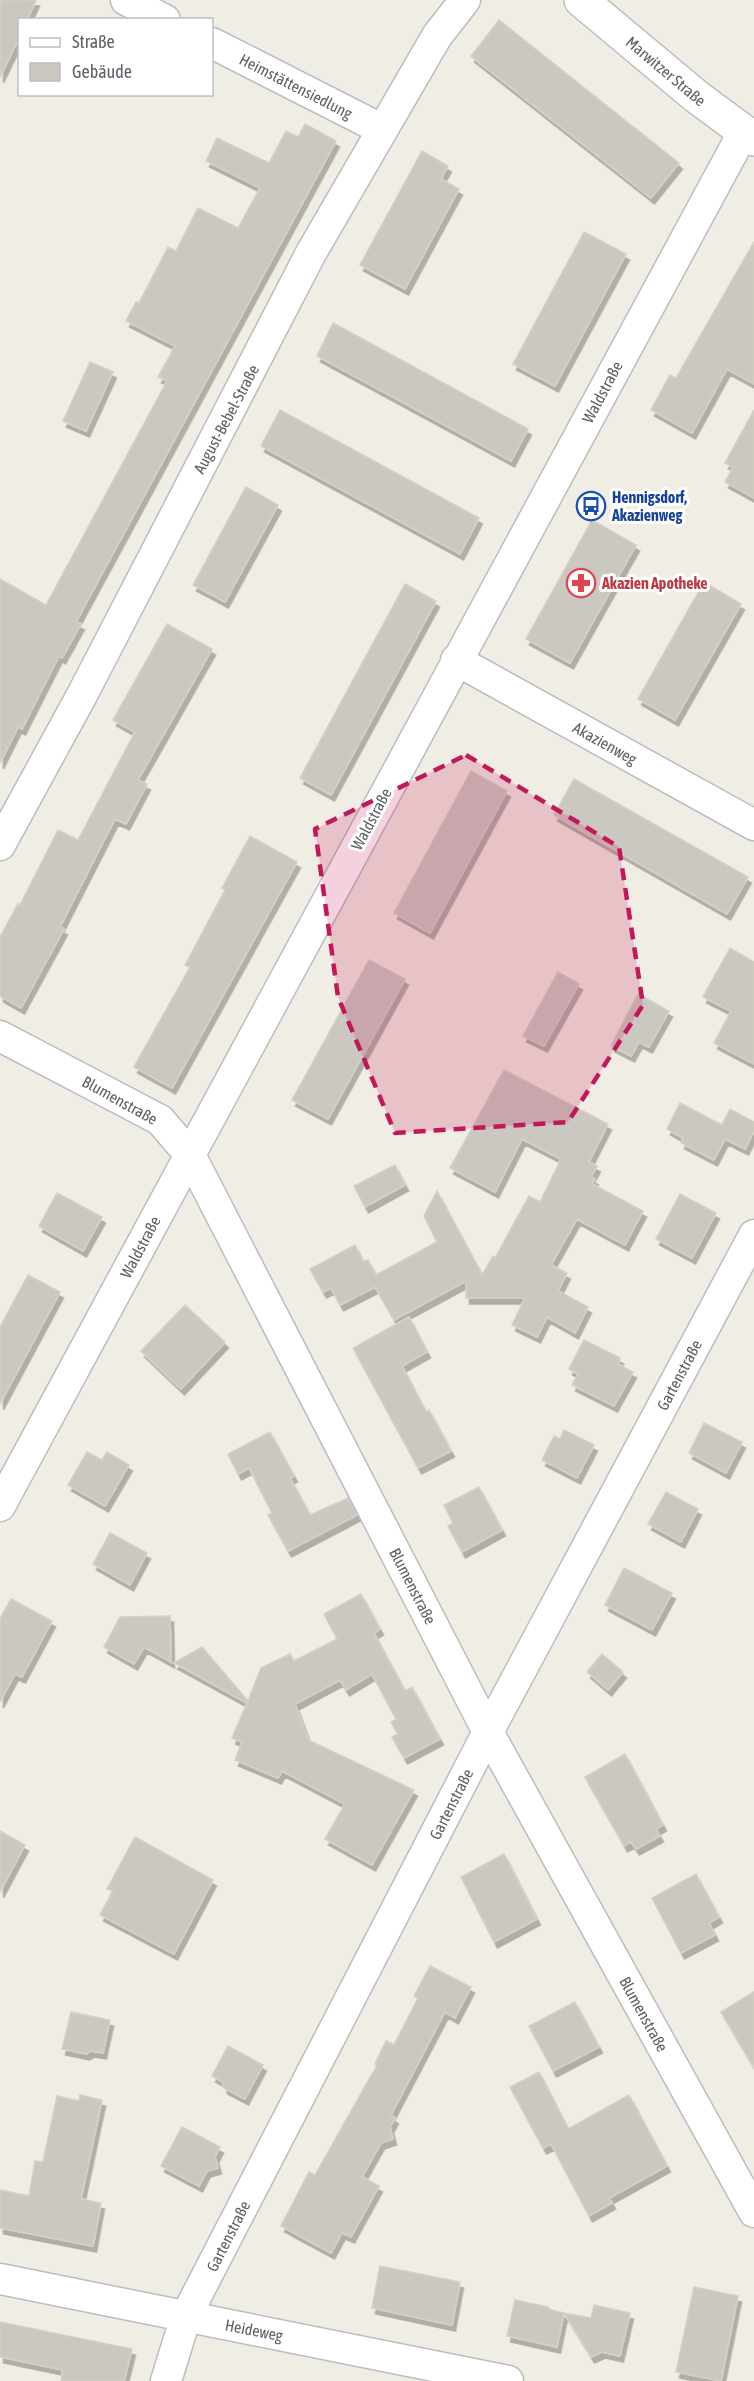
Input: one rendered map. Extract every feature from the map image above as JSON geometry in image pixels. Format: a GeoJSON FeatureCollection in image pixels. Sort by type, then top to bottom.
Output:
{"type":"FeatureCollection","features":[{"type":"Feature","properties":{"kind":"main road","name":"Marwitzer Straße"},"geometry":{"type":"LineString","coordinates":[[581,0],[748,136]]}},
{"type":"Feature","properties":{"kind":"street"},"geometry":{"type":"LineString","coordinates":[[126,0],[161,18]]}},
{"type":"Feature","properties":{"kind":"street","name":"August-Bebel-Straße"},"geometry":{"type":"LineString","coordinates":[[0,845],[82,695],[308,259],[381,129],[437,36],[465,0]]}},
{"type":"Feature","properties":{"kind":"street","name":"Heimstättensiedlung"},"geometry":{"type":"LineString","coordinates":[[213,44],[381,129]]}},
{"type":"Feature","properties":{"kind":"street","name":"Waldstraße"},"geometry":{"type":"LineString","coordinates":[[0,1506],[456,660],[748,136]]}},
{"type":"Feature","properties":{"kind":"street","name":"Akazienweg"},"geometry":{"type":"LineString","coordinates":[[456,660],[754,825]]}},
{"type":"Feature","properties":{"kind":"street","name":"Blumenstraße"},"geometry":{"type":"LineString","coordinates":[[0,1036],[160,1120],[190,1155],[488,1732],[754,2212]]}},
{"type":"Feature","properties":{"kind":"street","name":"Gartenstraße"},"geometry":{"type":"LineString","coordinates":[[166,2381],[186,2316],[488,1732],[754,1235]]}},
{"type":"Feature","properties":{"kind":"street","name":"Heideweg"},"geometry":{"type":"LineString","coordinates":[[0,2279],[508,2381]]}},
{"type":"Feature","properties":{"kind":"highlighted area"},"geometry":{"type":"Polygon","coordinates":[[[466,755],[619,847],[643,1005],[568,1122],[395,1133],[338,997],[315,829],[466,755]]]}},
{"type":"Feature","properties":{"kind":"building"},"geometry":{"type":"Polygon","coordinates":[[[0,0],[36,0],[28,18],[18,18],[18,40],[0,77],[0,0]]]}},
{"type":"Feature","properties":{"kind":"building"},"geometry":{"type":"Polygon","coordinates":[[[499,20],[679,163],[651,198],[471,56],[499,20]]]}},
{"type":"Feature","properties":{"kind":"building"},"geometry":{"type":"Polygon","coordinates":[[[305,124],[336,141],[76,622],[81,624],[62,658],[59,656],[22,729],[18,727],[0,763],[0,579],[46,605],[167,381],[158,377],[175,346],[126,321],[136,302],[139,303],[168,247],[176,251],[198,208],[238,228],[260,188],[206,161],[217,138],[269,163],[286,131],[298,137],[305,124]]]}},
{"type":"Feature","properties":{"kind":"building"},"geometry":{"type":"Polygon","coordinates":[[[422,151],[448,166],[441,179],[459,189],[405,289],[360,265],[422,151]]]}},
{"type":"Feature","properties":{"kind":"building"},"geometry":{"type":"Polygon","coordinates":[[[584,232],[626,254],[555,386],[513,364],[584,232]]]}},
{"type":"Feature","properties":{"kind":"building"},"geometry":{"type":"Polygon","coordinates":[[[754,242],[754,384],[727,369],[692,433],[651,410],[670,375],[676,378],[754,242]]]}},
{"type":"Feature","properties":{"kind":"building"},"geometry":{"type":"Polygon","coordinates":[[[333,323],[528,429],[511,461],[317,356],[333,323]]]}},
{"type":"Feature","properties":{"kind":"building"},"geometry":{"type":"Polygon","coordinates":[[[90,362],[113,372],[86,431],[63,421],[90,362]]]}},
{"type":"Feature","properties":{"kind":"building"},"geometry":{"type":"Polygon","coordinates":[[[280,410],[479,518],[460,554],[261,446],[280,410]]]}},
{"type":"Feature","properties":{"kind":"building"},"geometry":{"type":"Polygon","coordinates":[[[754,410],[754,498],[725,482],[733,467],[725,463],[754,410]]]}},
{"type":"Feature","properties":{"kind":"building"},"geometry":{"type":"Polygon","coordinates":[[[246,487],[278,505],[225,602],[193,585],[246,487]]]}},
{"type":"Feature","properties":{"kind":"building"},"geometry":{"type":"Polygon","coordinates":[[[592,520],[636,545],[570,663],[526,639],[592,520]]]}},
{"type":"Feature","properties":{"kind":"building"},"geometry":{"type":"Polygon","coordinates":[[[704,582],[741,604],[675,720],[638,699],[704,582]]]}},
{"type":"Feature","properties":{"kind":"building"},"geometry":{"type":"Polygon","coordinates":[[[405,584],[436,601],[331,795],[300,778],[405,584]]]}},
{"type":"Feature","properties":{"kind":"building"},"geometry":{"type":"Polygon","coordinates":[[[167,624],[212,649],[138,780],[147,784],[126,824],[115,819],[60,927],[64,929],[21,1008],[0,996],[0,937],[18,904],[20,905],[58,830],[78,840],[135,732],[113,720],[167,624]]]}},
{"type":"Feature","properties":{"kind":"building"},"geometry":{"type":"Polygon","coordinates":[[[471,771],[507,791],[430,933],[394,913],[471,771]]]}},
{"type":"Feature","properties":{"kind":"building"},"geometry":{"type":"Polygon","coordinates":[[[574,779],[748,877],[727,914],[554,815],[574,779]]]}},
{"type":"Feature","properties":{"kind":"building"},"geometry":{"type":"Polygon","coordinates":[[[250,836],[297,862],[172,1088],[134,1067],[190,967],[185,965],[225,890],[222,888],[250,836]]]}},
{"type":"Feature","properties":{"kind":"building"},"geometry":{"type":"Polygon","coordinates":[[[730,948],[754,962],[754,1064],[714,1043],[731,1011],[703,997],[730,948]]]}},
{"type":"Feature","properties":{"kind":"building"},"geometry":{"type":"Polygon","coordinates":[[[369,960],[405,979],[328,1119],[292,1100],[369,960]]]}},
{"type":"Feature","properties":{"kind":"building"},"geometry":{"type":"Polygon","coordinates":[[[558,972],[579,984],[544,1046],[523,1036],[558,972]]]}},
{"type":"Feature","properties":{"kind":"building"},"geometry":{"type":"Polygon","coordinates":[[[638,994],[669,1011],[649,1047],[639,1042],[631,1056],[611,1046],[638,994]]]}},
{"type":"Feature","properties":{"kind":"building"},"geometry":{"type":"Polygon","coordinates":[[[504,1070],[608,1124],[589,1162],[597,1166],[591,1177],[595,1179],[592,1184],[643,1211],[625,1245],[577,1219],[551,1265],[567,1273],[558,1291],[588,1307],[575,1333],[547,1317],[537,1337],[512,1325],[525,1298],[466,1298],[466,1281],[394,1320],[375,1287],[340,1305],[331,1288],[323,1292],[310,1269],[355,1245],[363,1262],[368,1260],[376,1275],[437,1242],[424,1216],[437,1191],[482,1275],[493,1256],[495,1258],[529,1196],[540,1202],[561,1159],[522,1139],[495,1192],[450,1168],[504,1070]]]}},
{"type":"Feature","properties":{"kind":"building"},"geometry":{"type":"Polygon","coordinates":[[[680,1103],[722,1125],[730,1109],[754,1122],[754,1131],[745,1149],[725,1139],[714,1160],[681,1143],[683,1138],[667,1129],[680,1103]]]}},
{"type":"Feature","properties":{"kind":"building"},"geometry":{"type":"Polygon","coordinates":[[[395,1165],[405,1185],[365,1207],[354,1186],[395,1165]]]}},
{"type":"Feature","properties":{"kind":"building"},"geometry":{"type":"Polygon","coordinates":[[[57,1193],[102,1217],[83,1251],[39,1226],[57,1193]]]}},
{"type":"Feature","properties":{"kind":"building"},"geometry":{"type":"Polygon","coordinates":[[[680,1194],[716,1213],[692,1258],[656,1239],[680,1194]]]}},
{"type":"Feature","properties":{"kind":"building"},"geometry":{"type":"Polygon","coordinates":[[[28,1275],[60,1292],[0,1404],[0,1327],[28,1275]]]}},
{"type":"Feature","properties":{"kind":"building"},"geometry":{"type":"Polygon","coordinates":[[[185,1305],[225,1342],[181,1389],[141,1351],[185,1305]]]}},
{"type":"Feature","properties":{"kind":"building"},"geometry":{"type":"Polygon","coordinates":[[[409,1317],[427,1352],[402,1366],[426,1412],[429,1410],[451,1451],[418,1468],[353,1348],[409,1317]]]}},
{"type":"Feature","properties":{"kind":"building"},"geometry":{"type":"Polygon","coordinates":[[[584,1340],[620,1358],[618,1364],[633,1372],[614,1406],[572,1385],[578,1374],[569,1369],[584,1340]]]}},
{"type":"Feature","properties":{"kind":"building"},"geometry":{"type":"Polygon","coordinates":[[[704,1423],[742,1442],[726,1473],[689,1453],[704,1423]]]}},
{"type":"Feature","properties":{"kind":"building"},"geometry":{"type":"Polygon","coordinates":[[[564,1430],[594,1445],[577,1478],[542,1460],[554,1436],[560,1439],[564,1430]]]}},
{"type":"Feature","properties":{"kind":"building"},"geometry":{"type":"Polygon","coordinates":[[[270,1432],[294,1476],[290,1478],[310,1515],[348,1498],[357,1515],[288,1551],[268,1515],[272,1513],[249,1468],[238,1474],[228,1454],[270,1432]]]}},
{"type":"Feature","properties":{"kind":"building"},"geometry":{"type":"Polygon","coordinates":[[[87,1452],[102,1460],[107,1452],[129,1465],[105,1506],[68,1485],[87,1452]]]}},
{"type":"Feature","properties":{"kind":"building"},"geometry":{"type":"Polygon","coordinates":[[[479,1487],[502,1530],[462,1552],[448,1526],[453,1523],[444,1505],[479,1487]]]}},
{"type":"Feature","properties":{"kind":"building"},"geometry":{"type":"Polygon","coordinates":[[[666,1492],[698,1509],[681,1542],[648,1524],[666,1492]]]}},
{"type":"Feature","properties":{"kind":"building"},"geometry":{"type":"Polygon","coordinates":[[[110,1533],[147,1553],[130,1585],[93,1564],[110,1533]]]}},
{"type":"Feature","properties":{"kind":"building"},"geometry":{"type":"Polygon","coordinates":[[[624,1568],[672,1593],[652,1630],[605,1605],[624,1568]]]}},
{"type":"Feature","properties":{"kind":"building"},"geometry":{"type":"Polygon","coordinates":[[[361,1594],[380,1629],[374,1633],[405,1691],[412,1687],[440,1739],[404,1758],[392,1737],[398,1734],[391,1722],[396,1719],[372,1674],[346,1690],[340,1680],[295,1704],[308,1740],[414,1790],[372,1865],[325,1839],[345,1804],[282,1771],[278,1778],[235,1760],[242,1742],[232,1738],[247,1703],[174,1663],[202,1647],[248,1701],[261,1668],[290,1654],[294,1661],[337,1639],[324,1614],[361,1594]]]}},
{"type":"Feature","properties":{"kind":"building"},"geometry":{"type":"Polygon","coordinates":[[[11,1599],[52,1621],[22,1677],[15,1674],[0,1702],[0,1619],[11,1599]]]}},
{"type":"Feature","properties":{"kind":"building"},"geometry":{"type":"Polygon","coordinates":[[[170,1616],[171,1662],[144,1647],[134,1664],[104,1647],[120,1617],[170,1616]]]}},
{"type":"Feature","properties":{"kind":"building"},"geometry":{"type":"Polygon","coordinates":[[[602,1654],[623,1672],[608,1690],[587,1672],[602,1654]]]}},
{"type":"Feature","properties":{"kind":"building"},"geometry":{"type":"Polygon","coordinates":[[[625,1754],[663,1825],[656,1829],[660,1836],[636,1849],[631,1842],[624,1846],[585,1777],[625,1754]]]}},
{"type":"Feature","properties":{"kind":"building"},"geometry":{"type":"Polygon","coordinates":[[[0,1831],[25,1845],[0,1892],[0,1831]]]}},
{"type":"Feature","properties":{"kind":"building"},"geometry":{"type":"Polygon","coordinates":[[[135,1837],[213,1880],[174,1954],[100,1915],[113,1891],[107,1889],[135,1837]]]}},
{"type":"Feature","properties":{"kind":"building"},"geometry":{"type":"Polygon","coordinates":[[[504,1854],[537,1919],[494,1942],[461,1877],[504,1854]]]}},
{"type":"Feature","properties":{"kind":"building"},"geometry":{"type":"Polygon","coordinates":[[[696,1874],[719,1917],[709,1923],[715,1935],[681,1953],[652,1898],[696,1874]]]}},
{"type":"Feature","properties":{"kind":"building"},"geometry":{"type":"Polygon","coordinates":[[[430,1966],[471,1987],[455,2018],[445,2012],[391,2115],[395,2118],[390,2127],[393,2139],[381,2143],[362,2177],[379,2186],[351,2237],[342,2233],[331,2253],[281,2226],[309,2172],[315,2175],[377,2065],[375,2064],[386,2041],[394,2045],[418,1998],[414,1996],[430,1966]]]}},
{"type":"Feature","properties":{"kind":"building"},"geometry":{"type":"Polygon","coordinates":[[[754,1992],[754,2068],[721,2012],[754,1992]]]}},
{"type":"Feature","properties":{"kind":"building"},"geometry":{"type":"Polygon","coordinates":[[[575,2002],[599,2047],[553,2071],[529,2026],[575,2002]]]}},
{"type":"Feature","properties":{"kind":"building"},"geometry":{"type":"Polygon","coordinates":[[[71,2012],[110,2020],[103,2053],[91,2051],[86,2054],[62,2049],[71,2012]]]}},
{"type":"Feature","properties":{"kind":"building"},"geometry":{"type":"Polygon","coordinates":[[[228,2046],[263,2065],[245,2099],[224,2088],[223,2082],[212,2076],[228,2046]]]}},
{"type":"Feature","properties":{"kind":"building"},"geometry":{"type":"Polygon","coordinates":[[[539,2072],[568,2129],[629,2095],[667,2166],[609,2198],[612,2203],[589,2216],[551,2144],[543,2148],[510,2087],[539,2072]]]}},
{"type":"Feature","properties":{"kind":"building"},"geometry":{"type":"Polygon","coordinates":[[[80,2095],[102,2100],[81,2199],[101,2203],[93,2246],[0,2228],[0,2190],[29,2196],[35,2161],[43,2162],[57,2096],[79,2101],[80,2095]]]}},
{"type":"Feature","properties":{"kind":"building"},"geometry":{"type":"Polygon","coordinates":[[[182,2127],[220,2147],[215,2157],[218,2168],[207,2171],[199,2186],[161,2166],[182,2127]]]}},
{"type":"Feature","properties":{"kind":"building"},"geometry":{"type":"Polygon","coordinates":[[[380,2266],[460,2282],[452,2325],[372,2308],[380,2266]]]}},
{"type":"Feature","properties":{"kind":"building"},"geometry":{"type":"Polygon","coordinates":[[[694,2287],[738,2296],[721,2381],[676,2372],[694,2287]]]}},
{"type":"Feature","properties":{"kind":"building"},"geometry":{"type":"Polygon","coordinates":[[[515,2300],[564,2313],[557,2347],[507,2336],[515,2300]]]}},
{"type":"Feature","properties":{"kind":"building"},"geometry":{"type":"Polygon","coordinates":[[[594,2305],[630,2313],[620,2356],[602,2352],[591,2357],[564,2313],[591,2318],[594,2305]]]}},
{"type":"Feature","properties":{"kind":"building"},"geometry":{"type":"Polygon","coordinates":[[[0,2322],[132,2349],[124,2381],[61,2381],[63,2370],[0,2357],[0,2322]]]}},
{"type":"Feature","properties":{"kind":"place","name":"Hennigsdorf, Akazienweg"},"geometry":{"type":"Point","coordinates":[591,506]}},
{"type":"Feature","properties":{"kind":"place","name":"Akazien Apotheke"},"geometry":{"type":"Point","coordinates":[581,583]}}]}
